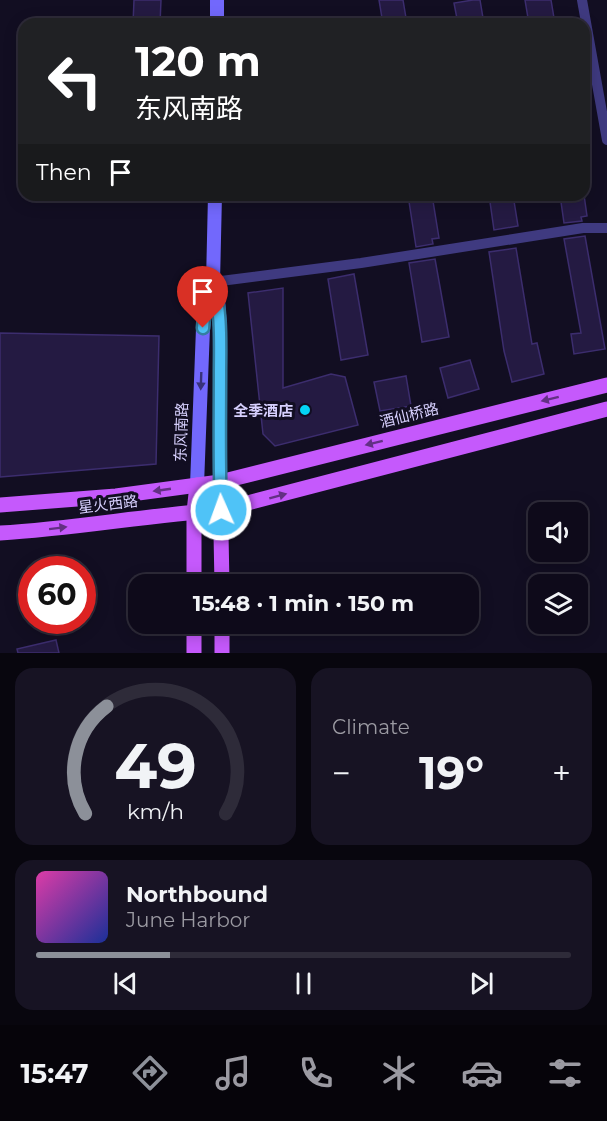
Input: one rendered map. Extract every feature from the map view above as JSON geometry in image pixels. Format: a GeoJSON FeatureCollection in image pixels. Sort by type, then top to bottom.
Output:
{"type":"FeatureCollection","features":[{"type":"Feature","properties":{"kind":"main road","name":"酒仙桥路"},"geometry":{"type":"LineString","coordinates":[[220,482],[607,385]]}},
{"type":"Feature","properties":{"kind":"main road"},"geometry":{"type":"LineString","coordinates":[[221,510],[607,409]]}},
{"type":"Feature","properties":{"kind":"main road","name":"星火西路"},"geometry":{"type":"LineString","coordinates":[[0,505],[116,496],[220,482]]}},
{"type":"Feature","properties":{"kind":"main road","name":"东风南路"},"geometry":{"type":"LineString","coordinates":[[220,482],[222,574]]}},
{"type":"Feature","properties":{"kind":"main road","name":"东风南路"},"geometry":{"type":"LineString","coordinates":[[194,574],[194,512],[197,485]]}},
{"type":"Feature","properties":{"kind":"main road","name":"星火西路"},"geometry":{"type":"LineString","coordinates":[[0,533],[39,531],[221,510]]}},
{"type":"Feature","properties":{"kind":"main road"},"geometry":{"type":"LineString","coordinates":[[194,634],[194,653]]}},
{"type":"Feature","properties":{"kind":"main road"},"geometry":{"type":"LineString","coordinates":[[222,634],[222,653]]}},
{"type":"Feature","properties":{"kind":"street"},"geometry":{"type":"LineString","coordinates":[[217,0],[217,18]]}},
{"type":"Feature","properties":{"kind":"street"},"geometry":{"type":"LineString","coordinates":[[582,0],[585,18]]}},
{"type":"Feature","properties":{"kind":"street"},"geometry":{"type":"LineString","coordinates":[[590,45],[607,140]]}},
{"type":"Feature","properties":{"kind":"street","name":"东风南路"},"geometry":{"type":"LineString","coordinates":[[214,201],[213,282],[218,300],[220,327],[220,482]]}},
{"type":"Feature","properties":{"kind":"street"},"geometry":{"type":"LineString","coordinates":[[213,282],[361,263],[583,228],[607,228]]}},
{"type":"Feature","properties":{"kind":"street","name":"东风南路"},"geometry":{"type":"LineString","coordinates":[[197,485],[205,305],[213,282]]}},
{"type":"Feature","properties":{"kind":"building"},"geometry":{"type":"Polygon","coordinates":[[[134,0],[161,0],[160,18],[133,18],[134,0]]]}},
{"type":"Feature","properties":{"kind":"building"},"geometry":{"type":"Polygon","coordinates":[[[379,0],[403,0],[406,18],[382,18],[379,0]]]}},
{"type":"Feature","properties":{"kind":"building"},"geometry":{"type":"Polygon","coordinates":[[[480,0],[483,18],[457,18],[454,3],[480,0]]]}},
{"type":"Feature","properties":{"kind":"building"},"geometry":{"type":"Polygon","coordinates":[[[525,0],[551,0],[554,18],[528,18],[525,0]]]}},
{"type":"Feature","properties":{"kind":"building"},"geometry":{"type":"Polygon","coordinates":[[[409,201],[433,201],[439,238],[432,239],[433,244],[416,247],[409,201]]]}},
{"type":"Feature","properties":{"kind":"building"},"geometry":{"type":"Polygon","coordinates":[[[490,201],[514,201],[518,226],[494,230],[490,201]]]}},
{"type":"Feature","properties":{"kind":"building"},"geometry":{"type":"Polygon","coordinates":[[[561,201],[585,201],[587,216],[581,217],[582,221],[564,223],[561,201]]]}},
{"type":"Feature","properties":{"kind":"building"},"geometry":{"type":"Polygon","coordinates":[[[585,236],[605,349],[574,354],[571,334],[581,333],[564,239],[585,236]]]}},
{"type":"Feature","properties":{"kind":"building"},"geometry":{"type":"Polygon","coordinates":[[[516,248],[532,344],[537,343],[544,374],[512,382],[504,351],[489,252],[516,248]]]}},
{"type":"Feature","properties":{"kind":"building"},"geometry":{"type":"Polygon","coordinates":[[[435,259],[449,337],[422,342],[409,263],[435,259]]]}},
{"type":"Feature","properties":{"kind":"building"},"geometry":{"type":"Polygon","coordinates":[[[354,274],[368,355],[341,360],[328,279],[354,274]]]}},
{"type":"Feature","properties":{"kind":"building"},"geometry":{"type":"Polygon","coordinates":[[[283,288],[283,388],[331,374],[345,377],[358,425],[275,446],[263,434],[248,293],[283,288]]]}},
{"type":"Feature","properties":{"kind":"building"},"geometry":{"type":"Polygon","coordinates":[[[0,333],[159,336],[156,464],[0,477],[0,333]]]}},
{"type":"Feature","properties":{"kind":"building"},"geometry":{"type":"Polygon","coordinates":[[[470,360],[479,389],[448,398],[440,368],[470,360]]]}},
{"type":"Feature","properties":{"kind":"building"},"geometry":{"type":"Polygon","coordinates":[[[406,376],[411,406],[380,411],[374,382],[406,376]]]}},
{"type":"Feature","properties":{"kind":"building"},"geometry":{"type":"Polygon","coordinates":[[[56,640],[59,653],[18,653],[17,649],[56,640]]]}},
{"type":"Feature","properties":{"kind":"place","name":"全季酒店"},"geometry":{"type":"Point","coordinates":[305,410]}},
{"type":"Feature","properties":{"kind":"route"},"geometry":{"type":"LineString","coordinates":[[203,328],[205,305],[213,282],[218,300],[220,327],[221,510]]}}]}
